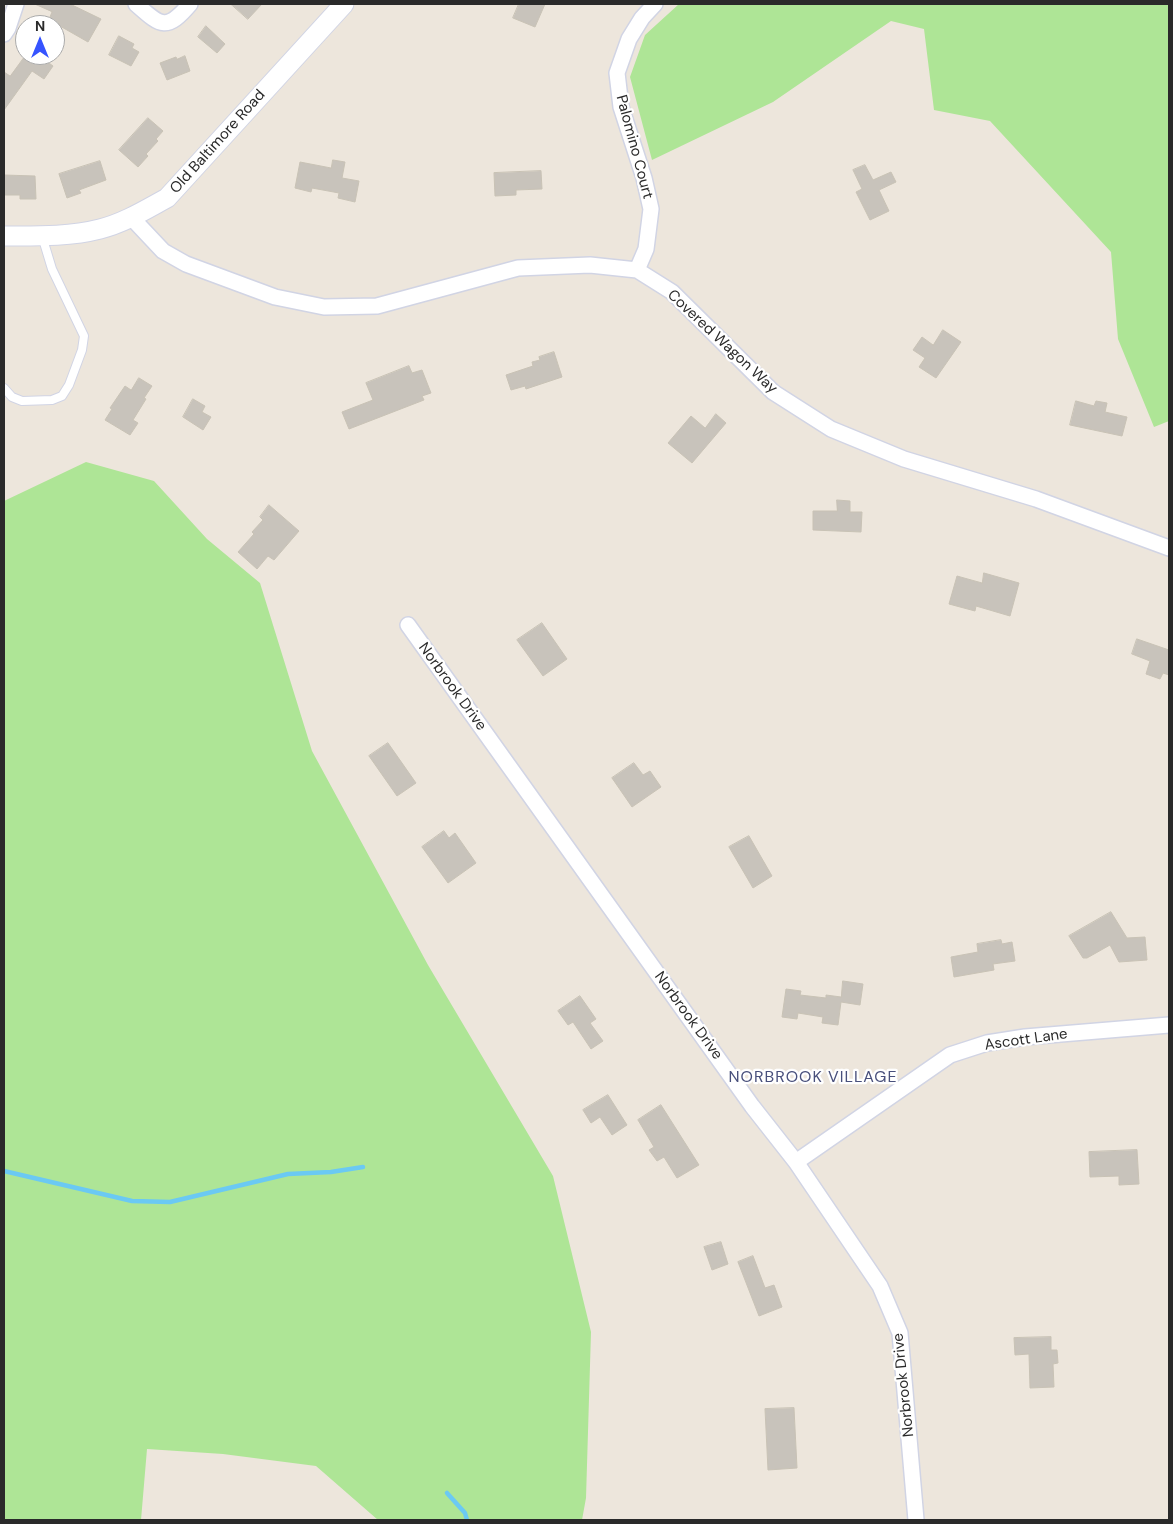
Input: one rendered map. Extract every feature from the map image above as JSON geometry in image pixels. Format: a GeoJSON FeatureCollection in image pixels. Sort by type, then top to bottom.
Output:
{"type":"FeatureCollection","features":[{"type":"Feature","properties":{"kind":"street"},"geometry":{"type":"LineString","coordinates":[[4,34],[16,4]]}},
{"type":"Feature","properties":{"kind":"street"},"geometry":{"type":"LineString","coordinates":[[136,4],[155,21],[165,23],[172,20],[190,4]]}},
{"type":"Feature","properties":{"kind":"street","name":"Old Baltimore Road"},"geometry":{"type":"LineString","coordinates":[[4,236],[42,236],[100,229],[131,217],[167,198],[344,4]]}},
{"type":"Feature","properties":{"kind":"street","name":"Palomino Court"},"geometry":{"type":"LineString","coordinates":[[637,270],[646,249],[651,209],[644,178],[621,108],[616,73],[629,39],[642,18],[655,4]]}},
{"type":"Feature","properties":{"kind":"street","name":"Covered Wagon Way"},"geometry":{"type":"LineString","coordinates":[[131,217],[163,251],[186,264],[275,298],[324,307],[377,306],[518,268],[590,265],[637,270],[672,292],[773,392],[831,429],[904,459],[1036,499],[1169,548]]}},
{"type":"Feature","properties":{"kind":"street","name":"Norbrook Drive"},"geometry":{"type":"LineString","coordinates":[[408,625],[752,1106],[796,1162],[880,1286],[900,1332],[916,1520]]}},
{"type":"Feature","properties":{"kind":"street","name":"Ascott Lane"},"geometry":{"type":"LineString","coordinates":[[796,1162],[950,1055],[988,1043],[1025,1037],[1169,1025]]}},
{"type":"Feature","properties":{"kind":"lane"},"geometry":{"type":"LineString","coordinates":[[4,388],[12,397],[22,401],[52,400],[62,396],[69,385],[82,350],[84,336],[52,269],[42,236]]}},
{"type":"Feature","properties":{"kind":"green space"},"geometry":{"type":"Polygon","coordinates":[[[679,4],[1169,4],[1169,421],[1154,427],[1118,339],[1111,252],[990,121],[934,110],[924,29],[891,21],[773,102],[652,160],[630,77],[645,35],[679,4]]]}},
{"type":"Feature","properties":{"kind":"green space"},"geometry":{"type":"Polygon","coordinates":[[[86,462],[154,481],[207,539],[260,583],[312,751],[428,965],[553,1176],[591,1332],[586,1498],[582,1520],[378,1520],[316,1466],[223,1454],[147,1449],[141,1520],[4,1520],[4,501],[86,462]]]}},
{"type":"Feature","properties":{"kind":"building"},"geometry":{"type":"Polygon","coordinates":[[[35,4],[70,4],[101,19],[88,42],[65,29],[65,15],[51,15],[52,12],[35,4]]]}},
{"type":"Feature","properties":{"kind":"building"},"geometry":{"type":"Polygon","coordinates":[[[231,4],[262,4],[248,19],[231,4]]]}},
{"type":"Feature","properties":{"kind":"building"},"geometry":{"type":"Polygon","coordinates":[[[519,4],[545,4],[535,27],[513,18],[519,4]]]}},
{"type":"Feature","properties":{"kind":"building"},"geometry":{"type":"Polygon","coordinates":[[[206,26],[225,44],[217,53],[198,37],[206,26]]]}},
{"type":"Feature","properties":{"kind":"building"},"geometry":{"type":"Polygon","coordinates":[[[119,36],[134,44],[132,48],[139,52],[131,66],[109,55],[119,36]]]}},
{"type":"Feature","properties":{"kind":"building"},"geometry":{"type":"Polygon","coordinates":[[[185,56],[190,71],[167,80],[160,63],[185,56]]]}},
{"type":"Feature","properties":{"kind":"building"},"geometry":{"type":"Polygon","coordinates":[[[18,65],[53,66],[44,79],[32,71],[4,110],[4,72],[10,76],[18,65]]]}},
{"type":"Feature","properties":{"kind":"building"},"geometry":{"type":"Polygon","coordinates":[[[148,118],[163,131],[156,139],[158,141],[146,154],[148,156],[138,167],[119,150],[148,118]]]}},
{"type":"Feature","properties":{"kind":"building"},"geometry":{"type":"Polygon","coordinates":[[[333,160],[345,162],[342,178],[359,181],[355,202],[338,198],[339,193],[312,188],[311,192],[295,188],[300,162],[331,168],[333,160]]]}},
{"type":"Feature","properties":{"kind":"building"},"geometry":{"type":"Polygon","coordinates":[[[100,161],[106,180],[79,190],[81,193],[67,198],[59,174],[100,161]]]}},
{"type":"Feature","properties":{"kind":"building"},"geometry":{"type":"Polygon","coordinates":[[[865,165],[873,180],[891,172],[896,182],[879,190],[889,211],[870,220],[856,192],[862,189],[853,170],[865,165]]]}},
{"type":"Feature","properties":{"kind":"building"},"geometry":{"type":"Polygon","coordinates":[[[541,171],[542,189],[516,190],[516,195],[495,196],[494,173],[541,171]]]}},
{"type":"Feature","properties":{"kind":"building"},"geometry":{"type":"Polygon","coordinates":[[[4,175],[35,176],[36,199],[20,199],[20,195],[4,195],[4,175]]]}},
{"type":"Feature","properties":{"kind":"building"},"geometry":{"type":"Polygon","coordinates":[[[943,330],[961,342],[936,378],[919,367],[925,358],[913,350],[922,337],[933,345],[943,330]]]}},
{"type":"Feature","properties":{"kind":"building"},"geometry":{"type":"Polygon","coordinates":[[[554,352],[562,377],[526,389],[525,386],[511,390],[506,375],[533,366],[532,362],[540,360],[539,357],[554,352]]]}},
{"type":"Feature","properties":{"kind":"building"},"geometry":{"type":"Polygon","coordinates":[[[409,366],[412,373],[422,370],[431,393],[422,396],[424,400],[349,429],[342,412],[373,400],[366,383],[409,366]]]}},
{"type":"Feature","properties":{"kind":"building"},"geometry":{"type":"Polygon","coordinates":[[[139,378],[152,386],[133,420],[138,423],[130,435],[105,420],[112,409],[110,408],[125,386],[131,390],[139,378]]]}},
{"type":"Feature","properties":{"kind":"building"},"geometry":{"type":"Polygon","coordinates":[[[193,399],[205,406],[202,412],[211,417],[203,430],[183,417],[193,399]]]}},
{"type":"Feature","properties":{"kind":"building"},"geometry":{"type":"Polygon","coordinates":[[[1076,401],[1094,406],[1096,401],[1107,403],[1105,412],[1127,417],[1122,436],[1070,425],[1076,401]]]}},
{"type":"Feature","properties":{"kind":"building"},"geometry":{"type":"Polygon","coordinates":[[[716,414],[726,423],[692,463],[668,443],[691,416],[705,428],[716,414]]]}},
{"type":"Feature","properties":{"kind":"building"},"geometry":{"type":"Polygon","coordinates":[[[837,500],[850,501],[850,512],[862,512],[861,532],[813,530],[813,511],[837,511],[837,500]]]}},
{"type":"Feature","properties":{"kind":"building"},"geometry":{"type":"Polygon","coordinates":[[[269,505],[299,531],[274,560],[268,556],[257,569],[238,552],[254,534],[252,532],[263,520],[260,517],[269,505]]]}},
{"type":"Feature","properties":{"kind":"building"},"geometry":{"type":"Polygon","coordinates":[[[984,573],[1019,583],[1010,616],[976,606],[975,611],[949,604],[957,576],[982,583],[984,573]]]}},
{"type":"Feature","properties":{"kind":"building"},"geometry":{"type":"Polygon","coordinates":[[[542,623],[567,659],[543,676],[517,640],[542,623]]]}},
{"type":"Feature","properties":{"kind":"building"},"geometry":{"type":"Polygon","coordinates":[[[1137,639],[1169,650],[1169,675],[1163,673],[1160,679],[1146,674],[1150,661],[1132,654],[1137,639]]]}},
{"type":"Feature","properties":{"kind":"building"},"geometry":{"type":"Polygon","coordinates":[[[388,743],[416,783],[397,796],[369,756],[388,743]]]}},
{"type":"Feature","properties":{"kind":"building"},"geometry":{"type":"Polygon","coordinates":[[[634,763],[643,775],[650,771],[661,787],[632,807],[612,778],[634,763]]]}},
{"type":"Feature","properties":{"kind":"building"},"geometry":{"type":"Polygon","coordinates":[[[444,831],[449,838],[455,833],[476,863],[448,883],[422,847],[444,831]]]}},
{"type":"Feature","properties":{"kind":"building"},"geometry":{"type":"Polygon","coordinates":[[[749,836],[772,876],[753,888],[729,847],[749,836]]]}},
{"type":"Feature","properties":{"kind":"building"},"geometry":{"type":"Polygon","coordinates":[[[1111,912],[1127,938],[1145,937],[1147,960],[1119,962],[1110,945],[1087,958],[1083,958],[1069,936],[1111,912]]]}},
{"type":"Feature","properties":{"kind":"building"},"geometry":{"type":"Polygon","coordinates":[[[1001,940],[1002,944],[1012,942],[1015,961],[993,964],[994,970],[954,977],[951,957],[978,952],[977,944],[1001,940]]]}},
{"type":"Feature","properties":{"kind":"building"},"geometry":{"type":"Polygon","coordinates":[[[843,981],[863,984],[860,1005],[841,1002],[838,1025],[822,1023],[823,1017],[798,1013],[797,1019],[782,1017],[786,989],[801,991],[800,995],[826,998],[826,995],[841,997],[843,981]]]}},
{"type":"Feature","properties":{"kind":"building"},"geometry":{"type":"Polygon","coordinates":[[[580,996],[596,1019],[590,1023],[603,1041],[591,1049],[573,1022],[568,1025],[558,1011],[580,996]]]}},
{"type":"Feature","properties":{"kind":"building"},"geometry":{"type":"Polygon","coordinates":[[[608,1095],[627,1125],[612,1135],[600,1117],[591,1123],[583,1110],[608,1095]]]}},
{"type":"Feature","properties":{"kind":"building"},"geometry":{"type":"Polygon","coordinates":[[[661,1105],[699,1165],[677,1178],[664,1157],[657,1161],[649,1150],[654,1147],[638,1120],[661,1105]]]}},
{"type":"Feature","properties":{"kind":"building"},"geometry":{"type":"Polygon","coordinates":[[[1137,1150],[1139,1184],[1119,1185],[1119,1176],[1090,1177],[1089,1152],[1137,1150]]]}},
{"type":"Feature","properties":{"kind":"building"},"geometry":{"type":"Polygon","coordinates":[[[721,1242],[728,1264],[712,1270],[704,1247],[721,1242]]]}},
{"type":"Feature","properties":{"kind":"building"},"geometry":{"type":"Polygon","coordinates":[[[753,1256],[765,1288],[774,1285],[782,1307],[759,1316],[738,1262],[753,1256]]]}},
{"type":"Feature","properties":{"kind":"building"},"geometry":{"type":"Polygon","coordinates":[[[1051,1337],[1051,1350],[1057,1350],[1058,1363],[1053,1364],[1054,1387],[1030,1388],[1029,1354],[1015,1355],[1014,1338],[1051,1337]]]}},
{"type":"Feature","properties":{"kind":"building"},"geometry":{"type":"Polygon","coordinates":[[[794,1408],[797,1468],[768,1470],[765,1409],[794,1408]]]}},
{"type":"Feature","properties":{"kind":"waterway"},"geometry":{"type":"LineString","coordinates":[[4,1171],[132,1201],[170,1202],[288,1174],[331,1172],[363,1167]]}},
{"type":"Feature","properties":{"kind":"waterway"},"geometry":{"type":"LineString","coordinates":[[447,1493],[465,1513],[467,1520]]}},
{"type":"Feature","properties":{"kind":"district","name":"NORBROOK VILLAGE"},"geometry":{"type":"Point","coordinates":[813,1078]}}]}
